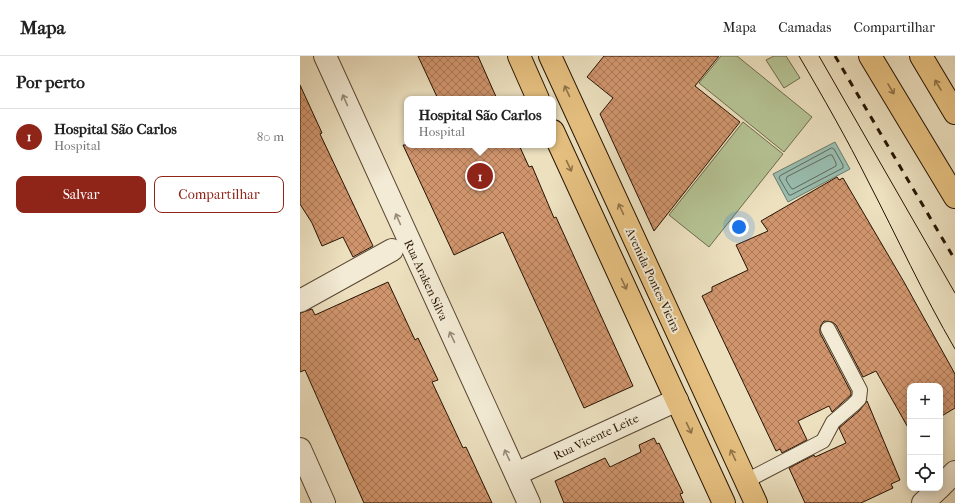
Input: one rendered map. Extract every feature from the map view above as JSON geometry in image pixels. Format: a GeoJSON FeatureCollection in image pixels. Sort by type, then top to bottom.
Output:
{"type":"FeatureCollection","features":[{"type":"Feature","properties":{"kind":"main road"},"geometry":{"type":"LineString","coordinates":[[519,56],[537,96]]}},
{"type":"Feature","properties":{"kind":"main road","name":"Avenida Pontes Vieira"},"geometry":{"type":"LineString","coordinates":[[550,56],[756,503]]}},
{"type":"Feature","properties":{"kind":"main road"},"geometry":{"type":"LineString","coordinates":[[870,56],[955,197]]}},
{"type":"Feature","properties":{"kind":"main road"},"geometry":{"type":"LineString","coordinates":[[921,56],[955,113]]}},
{"type":"Feature","properties":{"kind":"main road"},"geometry":{"type":"LineString","coordinates":[[556,138],[724,503]]}},
{"type":"Feature","properties":{"kind":"street","name":"Rua Araken Silva"},"geometry":{"type":"LineString","coordinates":[[324,56],[529,503]]}},
{"type":"Feature","properties":{"kind":"street"},"geometry":{"type":"LineString","coordinates":[[300,301],[392,250]]}},
{"type":"Feature","properties":{"kind":"street","name":"Rua Vicente Leite"},"geometry":{"type":"LineString","coordinates":[[516,474],[677,400]]}},
{"type":"Feature","properties":{"kind":"street"},"geometry":{"type":"LineString","coordinates":[[300,449],[313,490]]}},
{"type":"Feature","properties":{"kind":"street"},"geometry":{"type":"LineString","coordinates":[[943,483],[955,472]]}},
{"type":"Feature","properties":{"kind":"street"},"geometry":{"type":"LineString","coordinates":[[923,503],[935,491]]}},
{"type":"Feature","properties":{"kind":"lane"},"geometry":{"type":"LineString","coordinates":[[746,481],[823,441],[833,422],[859,399],[860,390],[828,329]]}},
{"type":"Feature","properties":{"kind":"green space"},"geometry":{"type":"Polygon","coordinates":[[[721,56],[737,56],[812,117],[784,152],[699,83],[721,56]]]}},
{"type":"Feature","properties":{"kind":"green space"},"geometry":{"type":"Polygon","coordinates":[[[774,56],[786,56],[800,78],[784,88],[766,60],[774,56]]]}},
{"type":"Feature","properties":{"kind":"green space"},"geometry":{"type":"Polygon","coordinates":[[[743,122],[783,154],[709,247],[669,215],[743,122]]]}},
{"type":"Feature","properties":{"kind":"water"},"geometry":{"type":"Polygon","coordinates":[[[835,142],[850,169],[788,202],[773,174],[835,142]]]}},
{"type":"Feature","properties":{"kind":"building"},"geometry":{"type":"Polygon","coordinates":[[[418,56],[478,56],[496,96],[437,96],[418,56]]]}},
{"type":"Feature","properties":{"kind":"building"},"geometry":{"type":"Polygon","coordinates":[[[604,56],[719,56],[695,86],[740,122],[654,231],[600,114],[613,98],[587,77],[604,56]]]}},
{"type":"Feature","properties":{"kind":"building"},"geometry":{"type":"Polygon","coordinates":[[[300,85],[322,133],[320,134],[373,246],[353,257],[343,237],[322,246],[312,223],[300,204],[300,85]]]}},
{"type":"Feature","properties":{"kind":"building"},"geometry":{"type":"Polygon","coordinates":[[[404,148],[520,148],[529,167],[532,166],[554,218],[556,217],[633,386],[584,408],[503,232],[454,255],[404,148]]]}},
{"type":"Feature","properties":{"kind":"building"},"geometry":{"type":"Polygon","coordinates":[[[837,177],[839,180],[843,178],[904,282],[955,374],[955,408],[943,415],[943,383],[907,383],[907,426],[876,371],[863,377],[836,325],[832,322],[824,321],[821,325],[820,333],[851,392],[851,395],[832,412],[829,406],[798,421],[807,440],[782,453],[780,449],[776,451],[702,296],[712,291],[712,287],[748,270],[736,245],[768,231],[761,221],[837,177]]]}},
{"type":"Feature","properties":{"kind":"building"},"geometry":{"type":"Polygon","coordinates":[[[388,282],[415,340],[418,338],[438,380],[432,382],[463,448],[466,447],[492,503],[364,503],[305,370],[300,372],[300,313],[312,309],[315,315],[388,282]]]}},
{"type":"Feature","properties":{"kind":"building"},"geometry":{"type":"Polygon","coordinates":[[[867,401],[900,480],[891,484],[893,488],[861,503],[805,503],[789,468],[814,455],[815,457],[846,443],[839,428],[859,411],[867,401]]]}},
{"type":"Feature","properties":{"kind":"building"},"geometry":{"type":"Polygon","coordinates":[[[654,438],[657,444],[659,443],[683,493],[680,494],[684,503],[564,503],[555,481],[605,458],[610,467],[641,452],[639,445],[654,438]]]}},
{"type":"Feature","properties":{"kind":"tram line"},"geometry":{"type":"LineString","coordinates":[[799,56],[852,150],[921,286],[955,349]]}},
{"type":"Feature","properties":{"kind":"tram line"},"geometry":{"type":"LineString","coordinates":[[819,56],[955,293]]}},
{"type":"Feature","properties":{"kind":"railway"},"geometry":{"type":"LineString","coordinates":[[835,56],[955,260]]}},
{"type":"Feature","properties":{"kind":"place","name":"Hospital São Carlos"},"geometry":{"type":"Point","coordinates":[480,176]}}]}
